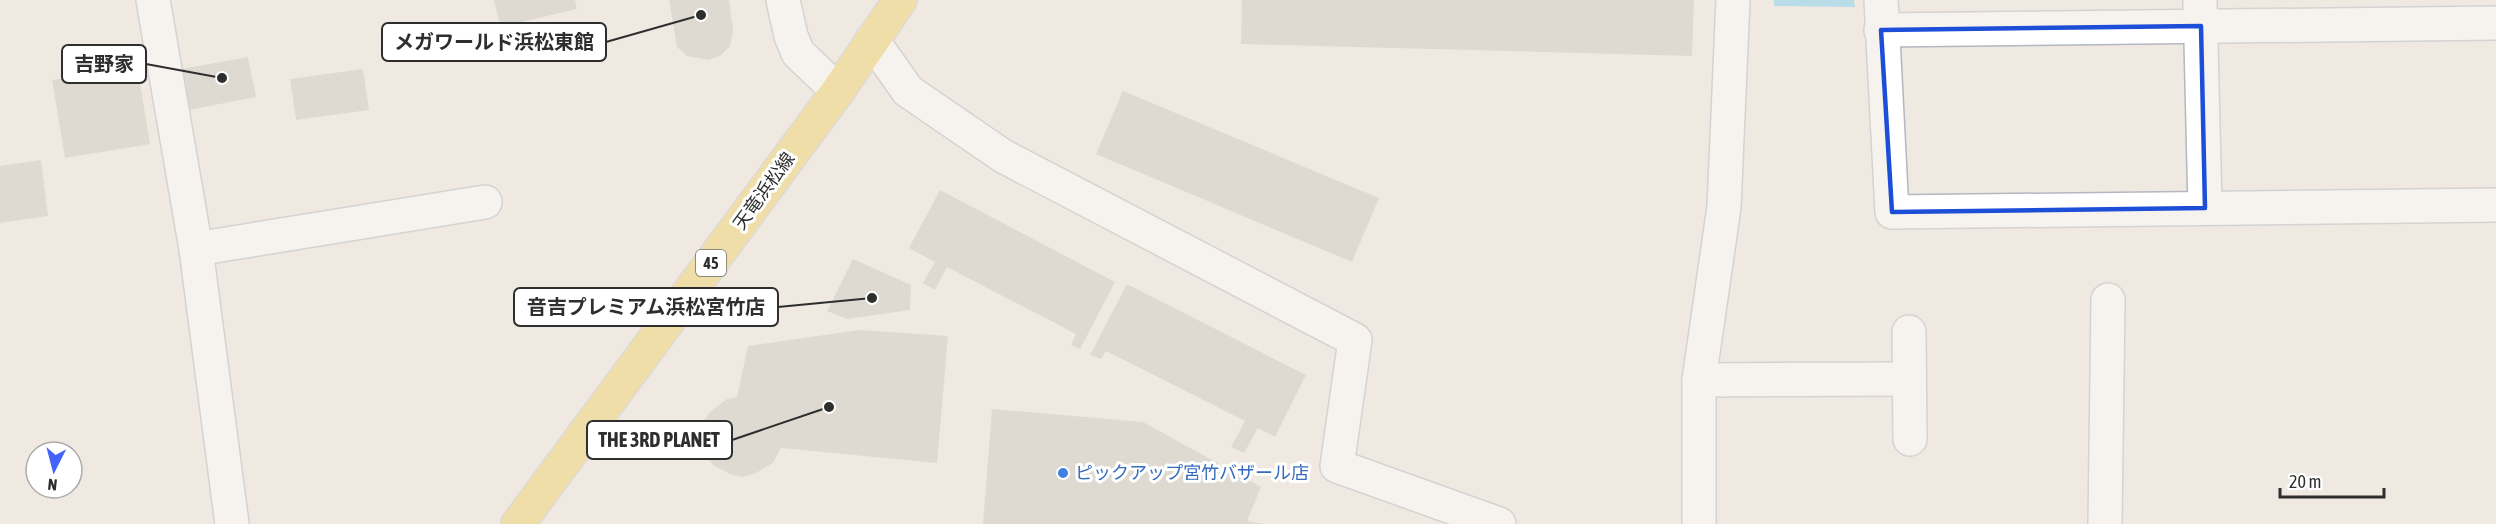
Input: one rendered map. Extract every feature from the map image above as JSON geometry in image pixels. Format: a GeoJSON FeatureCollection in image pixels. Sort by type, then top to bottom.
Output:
{"type":"FeatureCollection","features":[{"type":"Feature","properties":{"kind":"main road","name":"天竜浜松線"},"geometry":{"type":"LineString","coordinates":[[518,524],[838,91],[900,0]]}},
{"type":"Feature","properties":{"kind":"street"},"geometry":{"type":"LineString","coordinates":[[153,0],[196,249],[232,524]]}},
{"type":"Feature","properties":{"kind":"street"},"geometry":{"type":"LineString","coordinates":[[783,0],[791,36],[798,53],[838,91]]}},
{"type":"Feature","properties":{"kind":"street"},"geometry":{"type":"LineString","coordinates":[[1699,524],[1699,380],[1724,207],[1733,0]]}},
{"type":"Feature","properties":{"kind":"street"},"geometry":{"type":"LineString","coordinates":[[2201,13],[2205,208]]}},
{"type":"Feature","properties":{"kind":"street"},"geometry":{"type":"LineString","coordinates":[[2496,23],[2201,13],[1881,15],[1892,212],[2496,205]]}},
{"type":"Feature","properties":{"kind":"street"},"geometry":{"type":"LineString","coordinates":[[872,40],[908,91],[1003,156],[1355,340],[1336,466],[1499,524]]}},
{"type":"Feature","properties":{"kind":"street"},"geometry":{"type":"LineString","coordinates":[[196,249],[485,202]]}},
{"type":"Feature","properties":{"kind":"street"},"geometry":{"type":"LineString","coordinates":[[2105,524],[2108,300]]}},
{"type":"Feature","properties":{"kind":"street"},"geometry":{"type":"LineString","coordinates":[[1909,332],[1910,439]]}},
{"type":"Feature","properties":{"kind":"street"},"geometry":{"type":"LineString","coordinates":[[1699,380],[1910,379]]}},
{"type":"Feature","properties":{"kind":"highlighted area"},"geometry":{"type":"Polygon","coordinates":[[[2201,26],[2205,208],[1892,212],[1881,30],[2201,26]]]}},
{"type":"Feature","properties":{"kind":"water"},"geometry":{"type":"Polygon","coordinates":[[[1774,0],[1854,0],[1855,7],[1774,6],[1774,0]]]}},
{"type":"Feature","properties":{"kind":"building"},"geometry":{"type":"Polygon","coordinates":[[[494,0],[575,0],[577,9],[500,27],[494,0]]]}},
{"type":"Feature","properties":{"kind":"building"},"geometry":{"type":"Polygon","coordinates":[[[669,0],[729,0],[733,31],[730,46],[720,56],[709,60],[687,56],[677,47],[669,0]]]}},
{"type":"Feature","properties":{"kind":"building"},"geometry":{"type":"Polygon","coordinates":[[[1242,0],[1694,0],[1692,56],[1241,44],[1242,0]]]}},
{"type":"Feature","properties":{"kind":"building"},"geometry":{"type":"Polygon","coordinates":[[[248,57],[256,97],[189,110],[181,69],[248,57]]]}},
{"type":"Feature","properties":{"kind":"building"},"geometry":{"type":"Polygon","coordinates":[[[137,65],[150,144],[65,158],[52,80],[137,65]]]}},
{"type":"Feature","properties":{"kind":"building"},"geometry":{"type":"Polygon","coordinates":[[[363,69],[369,110],[296,120],[290,79],[363,69]]]}},
{"type":"Feature","properties":{"kind":"building"},"geometry":{"type":"Polygon","coordinates":[[[1123,91],[1379,198],[1352,262],[1096,154],[1123,91]]]}},
{"type":"Feature","properties":{"kind":"building"},"geometry":{"type":"Polygon","coordinates":[[[41,160],[48,216],[0,223],[0,166],[41,160]]]}},
{"type":"Feature","properties":{"kind":"building"},"geometry":{"type":"Polygon","coordinates":[[[940,190],[1115,282],[1080,349],[1071,345],[1076,334],[947,267],[935,290],[923,283],[935,262],[909,248],[940,190]]]}},
{"type":"Feature","properties":{"kind":"building"},"geometry":{"type":"Polygon","coordinates":[[[853,259],[911,285],[910,310],[847,319],[827,311],[853,259]]]}},
{"type":"Feature","properties":{"kind":"building"},"geometry":{"type":"Polygon","coordinates":[[[1127,284],[1306,375],[1275,437],[1258,428],[1244,453],[1231,447],[1245,421],[1106,351],[1101,359],[1090,355],[1127,284]]]}},
{"type":"Feature","properties":{"kind":"building"},"geometry":{"type":"Polygon","coordinates":[[[859,330],[948,336],[937,463],[781,448],[773,463],[756,473],[743,477],[732,475],[713,465],[705,454],[700,433],[704,420],[711,411],[727,399],[737,397],[748,346],[859,330]]]}},
{"type":"Feature","properties":{"kind":"building","name":"ピックアップ宮竹バザール店"},"geometry":{"type":"Polygon","coordinates":[[[992,409],[1143,422],[1261,487],[1247,521],[1264,524],[983,524],[992,409]]]}},
{"type":"Feature","properties":{"kind":"place","name":"メガワールド浜松東館"},"geometry":{"type":"Point","coordinates":[701,15]}},
{"type":"Feature","properties":{"kind":"place","name":"吉野家"},"geometry":{"type":"Point","coordinates":[222,78]}},
{"type":"Feature","properties":{"kind":"place","name":"音吉プレミアム浜松宮竹店"},"geometry":{"type":"Point","coordinates":[872,298]}},
{"type":"Feature","properties":{"kind":"place","name":"THE 3RD PLANET"},"geometry":{"type":"Point","coordinates":[829,407]}},
{"type":"Feature","properties":{"kind":"place","name":"ピックアップ宮竹バザール店"},"geometry":{"type":"Point","coordinates":[1063,473]}}]}
